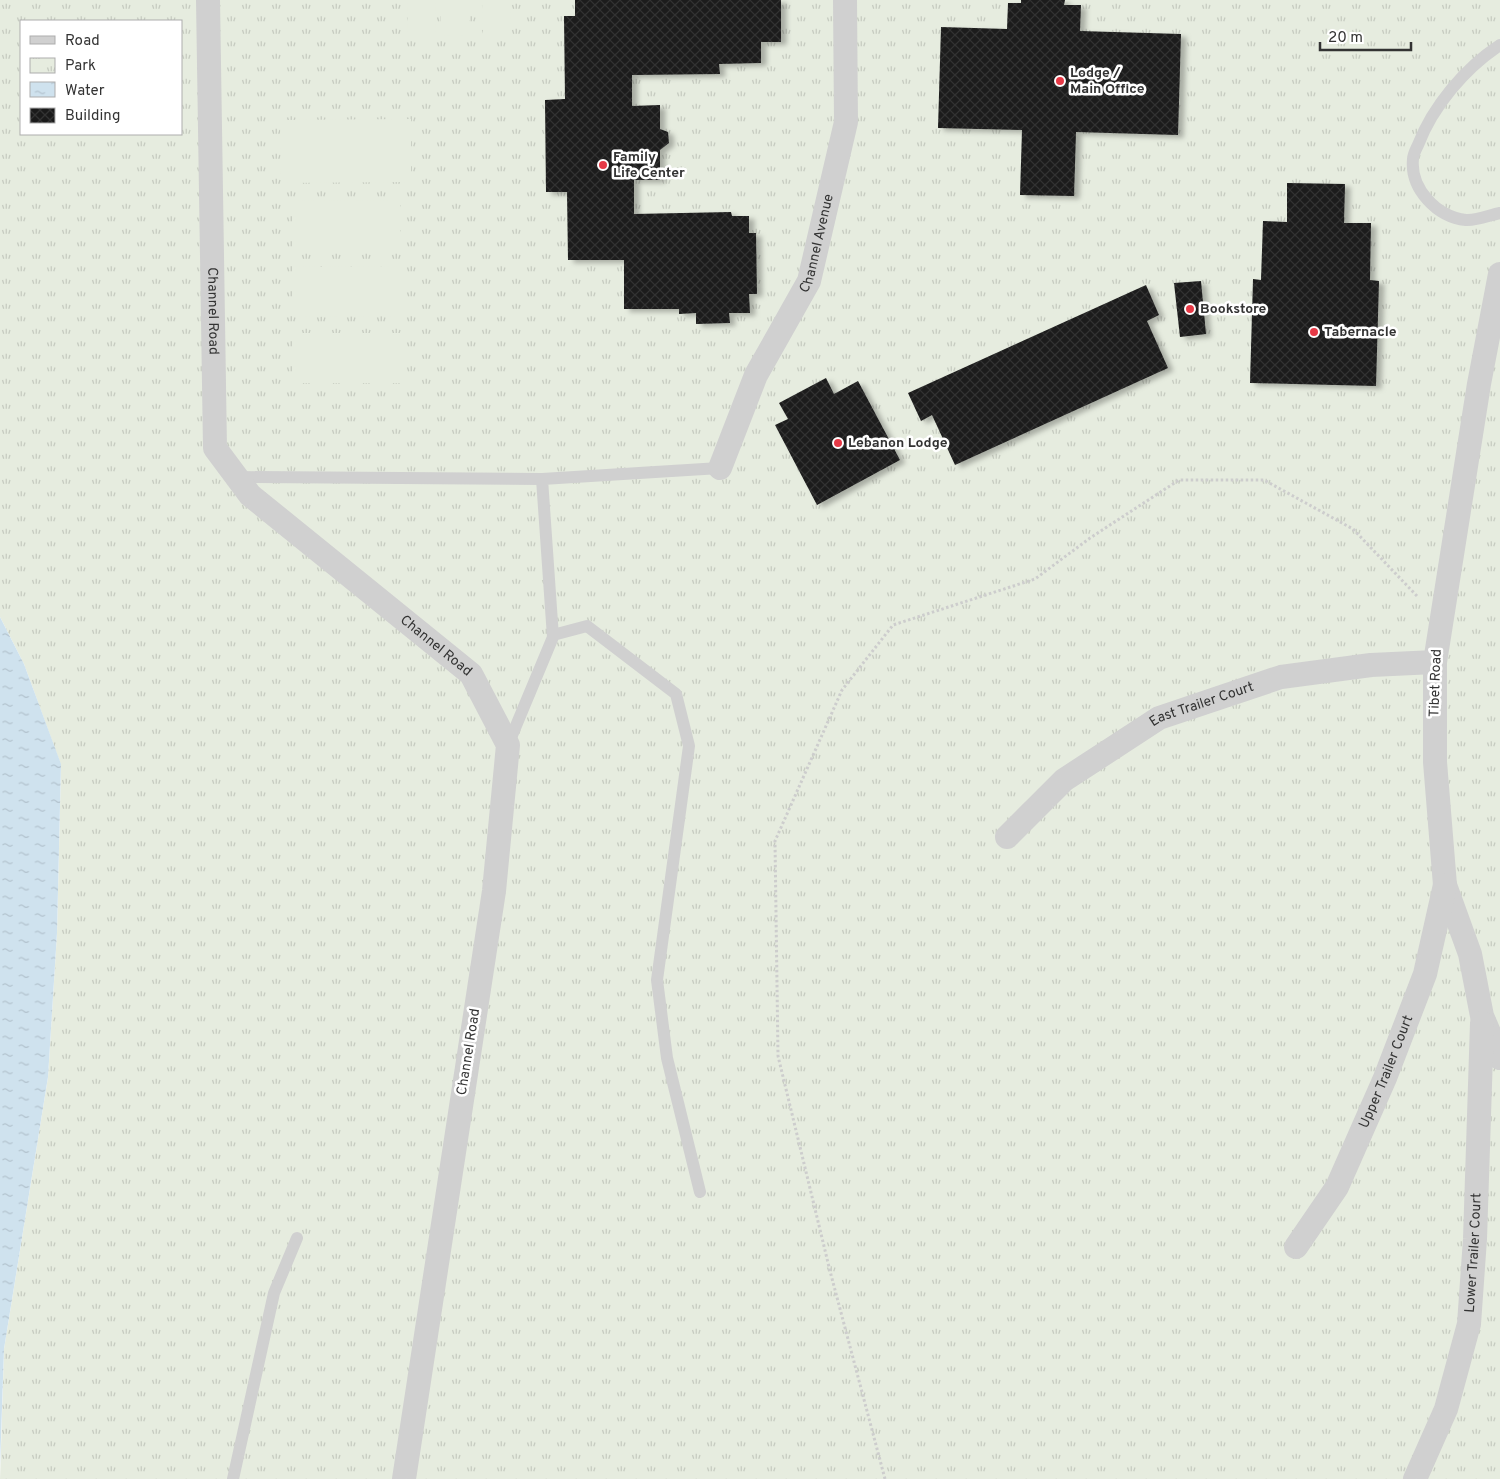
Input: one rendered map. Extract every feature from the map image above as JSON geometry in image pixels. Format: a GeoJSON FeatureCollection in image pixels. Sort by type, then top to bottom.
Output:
{"type":"FeatureCollection","features":[{"type":"Feature","properties":{"kind":"street","name":"Channel Road"},"geometry":{"type":"LineString","coordinates":[[208,0],[215,448],[250,495],[471,674],[508,745],[494,891],[404,1479]]}},
{"type":"Feature","properties":{"kind":"street","name":"Channel Avenue"},"geometry":{"type":"LineString","coordinates":[[720,468],[756,375],[809,281],[846,122],[845,0]]}},
{"type":"Feature","properties":{"kind":"street","name":"Tibet Road"},"geometry":{"type":"LineString","coordinates":[[1500,274],[1479,384],[1435,662],[1435,762],[1445,885],[1470,954],[1482,1016],[1500,1058]]}},
{"type":"Feature","properties":{"kind":"street","name":"East Trailer Court"},"geometry":{"type":"LineString","coordinates":[[1007,837],[1064,780],[1158,718],[1281,676],[1371,665],[1435,662]]}},
{"type":"Feature","properties":{"kind":"street","name":"Upper Trailer Court"},"geometry":{"type":"LineString","coordinates":[[1296,1247],[1337,1187],[1385,1078],[1425,974],[1445,885]]}},
{"type":"Feature","properties":{"kind":"street","name":"Lower Trailer Court"},"geometry":{"type":"LineString","coordinates":[[1415,1479],[1446,1409],[1469,1324],[1475,1239],[1482,1016]]}},
{"type":"Feature","properties":{"kind":"lane"},"geometry":{"type":"LineString","coordinates":[[1500,45],[1484,56],[1440,102],[1422,134],[1412,159],[1416,180],[1424,198],[1440,211],[1466,220],[1500,213]]}},
{"type":"Feature","properties":{"kind":"lane"},"geometry":{"type":"LineString","coordinates":[[236,477],[542,478],[720,468]]}},
{"type":"Feature","properties":{"kind":"lane"},"geometry":{"type":"LineString","coordinates":[[508,745],[553,635],[542,478]]}},
{"type":"Feature","properties":{"kind":"lane"},"geometry":{"type":"LineString","coordinates":[[553,635],[587,626],[676,694],[689,746],[657,980],[667,1058],[700,1192]]}},
{"type":"Feature","properties":{"kind":"lane"},"geometry":{"type":"LineString","coordinates":[[232,1479],[274,1292],[297,1238]]}},
{"type":"Feature","properties":{"kind":"path"},"geometry":{"type":"LineString","coordinates":[[886,1479],[830,1271],[778,1056],[775,841],[842,690],[893,625],[1035,579],[1090,538],[1179,480],[1264,480],[1353,529],[1441,622]]}},
{"type":"Feature","properties":{"kind":"green space"},"geometry":{"type":"Polygon","coordinates":[[[0,0],[1500,0],[1500,1479],[0,1479],[4,1349],[48,1077],[57,933],[61,765],[24,664],[0,617],[0,0]]]}},
{"type":"Feature","properties":{"kind":"green space"},"geometry":{"type":"Polygon","coordinates":[[[407,0],[435,0],[436,35],[408,35],[407,0]]]}},
{"type":"Feature","properties":{"kind":"green space"},"geometry":{"type":"Polygon","coordinates":[[[441,0],[469,0],[469,35],[441,36],[441,0]]]}},
{"type":"Feature","properties":{"kind":"green space"},"geometry":{"type":"Polygon","coordinates":[[[482,0],[510,0],[511,36],[483,36],[482,0]]]}},
{"type":"Feature","properties":{"kind":"green space"},"geometry":{"type":"Polygon","coordinates":[[[411,119],[411,182],[281,183],[280,120],[411,119]]]}},
{"type":"Feature","properties":{"kind":"green space"},"geometry":{"type":"Polygon","coordinates":[[[400,200],[400,250],[292,250],[292,201],[400,200]]]}},
{"type":"Feature","properties":{"kind":"green space"},"geometry":{"type":"Polygon","coordinates":[[[401,266],[401,316],[293,317],[293,267],[401,266]]]}},
{"type":"Feature","properties":{"kind":"green space"},"geometry":{"type":"Polygon","coordinates":[[[293,333],[401,333],[401,383],[293,383],[293,333]]]}},
{"type":"Feature","properties":{"kind":"water"},"geometry":{"type":"Polygon","coordinates":[[[0,617],[24,664],[61,764],[57,933],[48,1077],[4,1349],[0,1467],[0,617]]]}},
{"type":"Feature","properties":{"kind":"building","name":"Family Life Center"},"geometry":{"type":"Polygon","coordinates":[[[575,0],[781,0],[781,42],[761,42],[761,63],[719,64],[720,74],[632,75],[632,106],[660,105],[660,129],[668,132],[669,143],[660,150],[660,180],[634,180],[634,214],[731,212],[732,216],[749,216],[749,233],[756,233],[757,294],[749,294],[750,313],[729,313],[730,323],[696,324],[696,313],[679,314],[679,309],[624,309],[624,260],[568,260],[567,192],[546,192],[545,100],[565,99],[564,16],[575,16],[575,0]]]}},
{"type":"Feature","properties":{"kind":"building","name":"Lodge / Main Office"},"geometry":{"type":"Polygon","coordinates":[[[1021,0],[1065,0],[1064,5],[1081,5],[1080,31],[1181,34],[1178,135],[1076,132],[1074,196],[1020,195],[1022,130],[938,128],[941,27],[1007,29],[1008,3],[1021,3],[1021,0]]]}},
{"type":"Feature","properties":{"kind":"building","name":"Tabernacle"},"geometry":{"type":"Polygon","coordinates":[[[1287,183],[1345,184],[1344,223],[1371,223],[1370,280],[1379,281],[1376,386],[1250,383],[1253,279],[1261,280],[1263,221],[1287,222],[1287,183]]]}},
{"type":"Feature","properties":{"kind":"building","name":"Bookstore"},"geometry":{"type":"Polygon","coordinates":[[[1201,281],[1206,334],[1180,337],[1174,283],[1201,281]]]}},
{"type":"Feature","properties":{"kind":"building"},"geometry":{"type":"Polygon","coordinates":[[[1146,285],[1159,315],[1147,321],[1168,368],[955,465],[932,415],[921,421],[908,393],[1146,285]]]}},
{"type":"Feature","properties":{"kind":"building","name":"Lebanon Lodge"},"geometry":{"type":"Polygon","coordinates":[[[826,378],[834,394],[858,381],[900,460],[817,505],[775,425],[788,419],[779,403],[826,378]]]}},
{"type":"Feature","properties":{"kind":"place","name":"Lodge / Main Office"},"geometry":{"type":"Point","coordinates":[1060,81]}},
{"type":"Feature","properties":{"kind":"place","name":"Family Life Center"},"geometry":{"type":"Point","coordinates":[603,165]}},
{"type":"Feature","properties":{"kind":"place","name":"Bookstore"},"geometry":{"type":"Point","coordinates":[1190,309]}},
{"type":"Feature","properties":{"kind":"place","name":"Tabernacle"},"geometry":{"type":"Point","coordinates":[1314,332]}},
{"type":"Feature","properties":{"kind":"place","name":"Lebanon Lodge"},"geometry":{"type":"Point","coordinates":[838,443]}}]}
